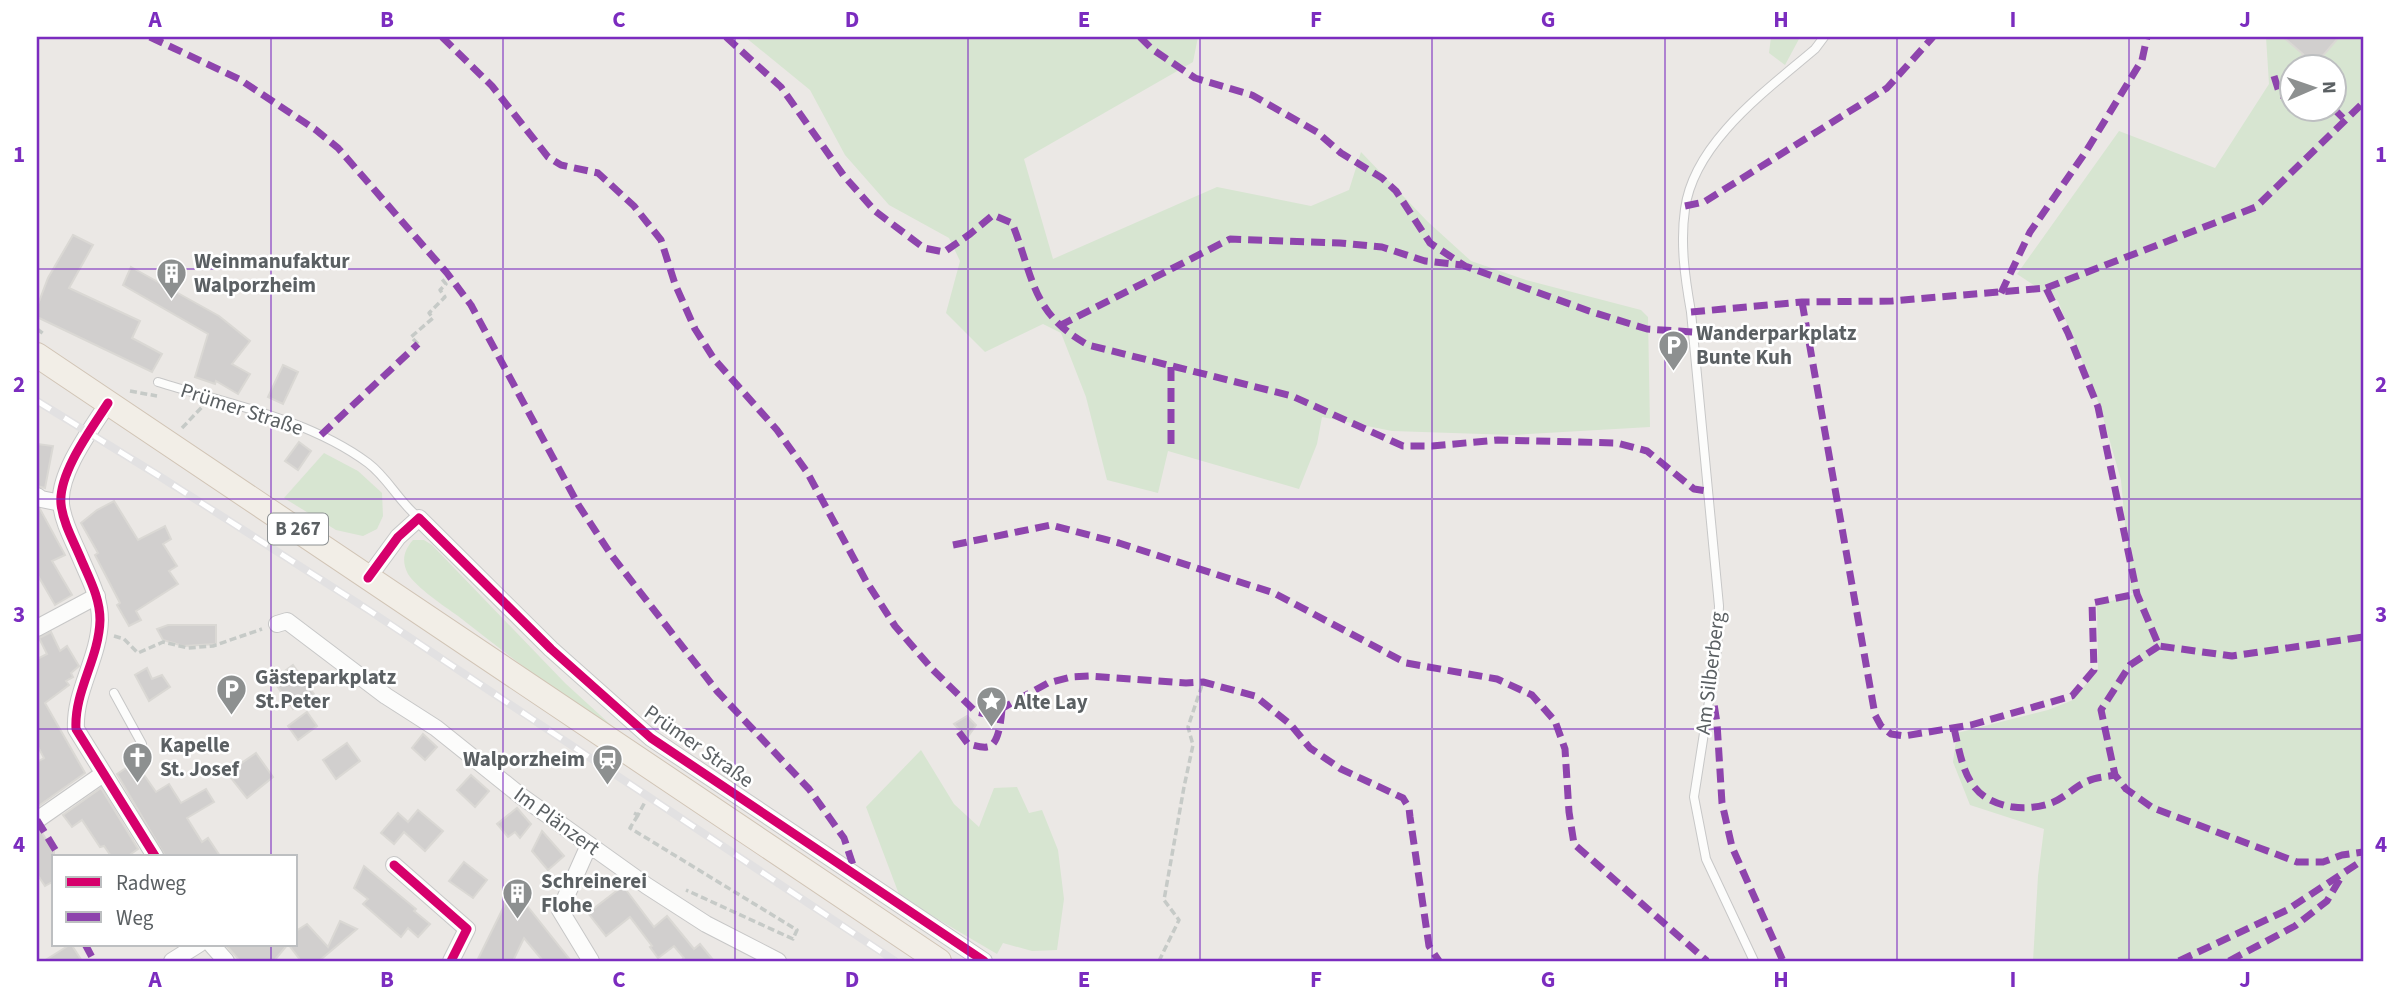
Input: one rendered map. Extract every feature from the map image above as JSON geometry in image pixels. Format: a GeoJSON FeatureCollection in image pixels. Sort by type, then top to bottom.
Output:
{"type":"FeatureCollection","features":[{"type":"Feature","properties":{"kind":"main road","name":"B 267"},"geometry":{"type":"LineString","coordinates":[[37,355],[939,961]]}},
{"type":"Feature","properties":{"kind":"street"},"geometry":{"type":"LineString","coordinates":[[108,403],[81,445],[67,474],[61,503],[67,526],[97,596],[100,610],[100,631],[75,712],[76,729],[154,855]]}},
{"type":"Feature","properties":{"kind":"street"},"geometry":{"type":"LineString","coordinates":[[37,496],[61,503]]}},
{"type":"Feature","properties":{"kind":"street"},"geometry":{"type":"LineString","coordinates":[[368,578],[398,537],[419,518]]}},
{"type":"Feature","properties":{"kind":"street","name":"Prümer Straße"},"geometry":{"type":"LineString","coordinates":[[419,518],[551,649],[651,738],[984,961]]}},
{"type":"Feature","properties":{"kind":"street"},"geometry":{"type":"LineString","coordinates":[[37,628],[97,596]]}},
{"type":"Feature","properties":{"kind":"street","name":"Im Plänzert"},"geometry":{"type":"LineString","coordinates":[[277,624],[287,621],[386,696],[436,728],[521,796],[706,924],[778,961]]}},
{"type":"Feature","properties":{"kind":"street"},"geometry":{"type":"LineString","coordinates":[[37,820],[103,774]]}},
{"type":"Feature","properties":{"kind":"street"},"geometry":{"type":"LineString","coordinates":[[589,845],[559,910],[591,961]]}},
{"type":"Feature","properties":{"kind":"street"},"geometry":{"type":"LineString","coordinates":[[394,865],[467,929],[450,961]]}},
{"type":"Feature","properties":{"kind":"street"},"geometry":{"type":"LineString","coordinates":[[172,961],[196,946]]}},
{"type":"Feature","properties":{"kind":"street"},"geometry":{"type":"LineString","coordinates":[[213,946],[226,961]]}},
{"type":"Feature","properties":{"kind":"lane","name":"Am Silberberg"},"geometry":{"type":"LineString","coordinates":[[1754,961],[1706,859],[1694,797],[1717,650],[1719,606],[1693,332],[1684,273],[1685,206],[1695,179],[1718,139],[1735,120],[1815,49],[1824,37]]}},
{"type":"Feature","properties":{"kind":"lane","name":"Prümer Straße"},"geometry":{"type":"LineString","coordinates":[[158,382],[296,424],[338,442],[371,465],[407,509],[419,518]]}},
{"type":"Feature","properties":{"kind":"lane"},"geometry":{"type":"LineString","coordinates":[[114,693],[142,744]]}},
{"type":"Feature","properties":{"kind":"path"},"geometry":{"type":"LineString","coordinates":[[418,344],[411,337],[433,318],[429,313],[444,297],[440,290],[446,284],[442,278]]}},
{"type":"Feature","properties":{"kind":"path"},"geometry":{"type":"LineString","coordinates":[[182,429],[202,407]]}},
{"type":"Feature","properties":{"kind":"path"},"geometry":{"type":"LineString","coordinates":[[100,631],[124,639],[138,653],[163,642],[188,648],[214,646],[277,624]]}},
{"type":"Feature","properties":{"kind":"path"},"geometry":{"type":"LineString","coordinates":[[1158,961],[1179,920],[1164,900],[1194,745],[1188,727],[1202,682]]}},
{"type":"Feature","properties":{"kind":"path"},"geometry":{"type":"LineString","coordinates":[[646,802],[636,814],[630,828],[797,930],[793,939],[680,887]]}},
{"type":"Feature","properties":{"kind":"green space"},"geometry":{"type":"Polygon","coordinates":[[[745,37],[1198,37],[1193,62],[1024,159],[1053,259],[1217,187],[1311,206],[1349,190],[1361,152],[1427,221],[1471,261],[1526,280],[1641,310],[1648,317],[1650,427],[1513,435],[1392,431],[1322,417],[1317,444],[1299,489],[1168,451],[1158,493],[1107,480],[1086,397],[1061,333],[1043,324],[985,352],[946,313],[960,261],[949,238],[889,205],[845,155],[810,90],[745,37]]]}},
{"type":"Feature","properties":{"kind":"green space"},"geometry":{"type":"Polygon","coordinates":[[[1771,37],[1799,39],[1785,65],[1769,53],[1771,37]]]}},
{"type":"Feature","properties":{"kind":"green space"},"geometry":{"type":"Polygon","coordinates":[[[2266,37],[2363,37],[2363,961],[2033,961],[2044,829],[1970,805],[1953,762],[1957,733],[2048,710],[2073,700],[2098,669],[2097,605],[2136,594],[2131,593],[2121,480],[2100,407],[2058,301],[2017,274],[2119,131],[2215,168],[2269,84],[2266,37]]]}},
{"type":"Feature","properties":{"kind":"green space"},"geometry":{"type":"Polygon","coordinates":[[[324,453],[358,471],[382,493],[383,516],[377,529],[363,536],[336,530],[284,498],[324,453]]]}},
{"type":"Feature","properties":{"kind":"green space"},"geometry":{"type":"Polygon","coordinates":[[[413,540],[424,540],[432,545],[565,683],[624,737],[540,678],[418,585],[408,574],[404,560],[407,548],[413,540]]]}},
{"type":"Feature","properties":{"kind":"green space"},"geometry":{"type":"Polygon","coordinates":[[[921,750],[954,804],[979,827],[994,788],[1017,787],[1029,813],[1042,810],[1058,850],[1064,899],[1057,950],[1032,951],[1003,943],[997,954],[900,897],[866,807],[921,750]]]}},
{"type":"Feature","properties":{"kind":"building"},"geometry":{"type":"Polygon","coordinates":[[[2283,37],[2339,37],[2326,52],[2301,52],[2283,37]]]}},
{"type":"Feature","properties":{"kind":"building"},"geometry":{"type":"Polygon","coordinates":[[[73,235],[93,245],[69,288],[140,321],[132,338],[162,354],[152,372],[37,317],[37,307],[48,278],[73,235]]]}},
{"type":"Feature","properties":{"kind":"building"},"geometry":{"type":"Polygon","coordinates":[[[131,267],[219,316],[250,341],[232,364],[250,374],[238,394],[216,381],[215,384],[195,377],[208,334],[123,285],[131,267]]]}},
{"type":"Feature","properties":{"kind":"building"},"geometry":{"type":"Polygon","coordinates":[[[283,365],[298,372],[283,404],[268,397],[283,365]]]}},
{"type":"Feature","properties":{"kind":"building"},"geometry":{"type":"Polygon","coordinates":[[[299,442],[311,451],[298,470],[285,461],[299,442]]]}},
{"type":"Feature","properties":{"kind":"building"},"geometry":{"type":"Polygon","coordinates":[[[37,444],[53,446],[45,488],[37,486],[37,444]]]}},
{"type":"Feature","properties":{"kind":"building"},"geometry":{"type":"Polygon","coordinates":[[[114,501],[138,540],[165,526],[171,539],[163,544],[177,566],[169,571],[178,584],[136,611],[141,620],[129,626],[95,555],[98,553],[81,523],[114,501]]]}},
{"type":"Feature","properties":{"kind":"building"},"geometry":{"type":"Polygon","coordinates":[[[37,508],[65,555],[52,561],[72,595],[55,605],[37,574],[37,508]]]}},
{"type":"Feature","properties":{"kind":"building"},"geometry":{"type":"Polygon","coordinates":[[[168,625],[216,625],[216,644],[183,646],[163,640],[157,629],[168,625]]]}},
{"type":"Feature","properties":{"kind":"building"},"geometry":{"type":"Polygon","coordinates":[[[51,632],[60,651],[67,646],[79,666],[71,673],[73,677],[66,681],[69,685],[45,703],[85,773],[37,807],[37,762],[44,758],[37,745],[37,659],[47,654],[39,638],[51,632]]]}},
{"type":"Feature","properties":{"kind":"building"},"geometry":{"type":"Polygon","coordinates":[[[293,665],[314,694],[293,709],[273,680],[293,665]]]}},
{"type":"Feature","properties":{"kind":"building"},"geometry":{"type":"Polygon","coordinates":[[[147,668],[152,679],[162,675],[170,687],[149,701],[135,675],[147,668]]]}},
{"type":"Feature","properties":{"kind":"building"},"geometry":{"type":"Polygon","coordinates":[[[307,712],[317,726],[298,740],[288,726],[307,712]]]}},
{"type":"Feature","properties":{"kind":"building"},"geometry":{"type":"Polygon","coordinates":[[[967,716],[976,725],[967,738],[954,724],[967,716]]]}},
{"type":"Feature","properties":{"kind":"building"},"geometry":{"type":"Polygon","coordinates":[[[423,734],[437,747],[425,760],[412,748],[423,734]]]}},
{"type":"Feature","properties":{"kind":"building"},"geometry":{"type":"Polygon","coordinates":[[[347,743],[360,761],[336,779],[323,760],[347,743]]]}},
{"type":"Feature","properties":{"kind":"building"},"geometry":{"type":"Polygon","coordinates":[[[256,753],[273,777],[247,798],[227,773],[256,753]]]}},
{"type":"Feature","properties":{"kind":"building"},"geometry":{"type":"Polygon","coordinates":[[[135,762],[156,792],[169,784],[181,803],[206,789],[214,802],[187,818],[202,842],[208,838],[219,855],[164,855],[117,774],[135,762]]]}},
{"type":"Feature","properties":{"kind":"building"},"geometry":{"type":"Polygon","coordinates":[[[471,775],[489,791],[475,807],[457,790],[471,775]]]}},
{"type":"Feature","properties":{"kind":"building"},"geometry":{"type":"Polygon","coordinates":[[[101,788],[138,849],[129,855],[110,855],[104,846],[100,847],[82,820],[72,827],[63,815],[101,788]]]}},
{"type":"Feature","properties":{"kind":"building"},"geometry":{"type":"Polygon","coordinates":[[[517,808],[531,824],[520,838],[515,832],[508,837],[497,824],[517,808]]]}},
{"type":"Feature","properties":{"kind":"building"},"geometry":{"type":"Polygon","coordinates":[[[418,810],[443,831],[425,851],[404,832],[394,844],[381,833],[398,813],[408,822],[418,810]]]}},
{"type":"Feature","properties":{"kind":"building"},"geometry":{"type":"Polygon","coordinates":[[[37,830],[40,830],[54,851],[52,882],[45,886],[37,874],[37,830]]]}},
{"type":"Feature","properties":{"kind":"building"},"geometry":{"type":"Polygon","coordinates":[[[542,831],[564,856],[548,870],[532,851],[542,831]]]}},
{"type":"Feature","properties":{"kind":"building"},"geometry":{"type":"Polygon","coordinates":[[[464,862],[487,880],[473,898],[449,881],[464,862]]]}},
{"type":"Feature","properties":{"kind":"building"},"geometry":{"type":"Polygon","coordinates":[[[364,866],[430,924],[418,937],[408,928],[401,937],[363,904],[368,899],[354,888],[364,866]]]}},
{"type":"Feature","properties":{"kind":"building"},"geometry":{"type":"Polygon","coordinates":[[[623,886],[654,927],[667,916],[694,949],[700,944],[714,961],[680,961],[684,958],[674,946],[658,958],[630,917],[606,936],[588,913],[623,886]]]}},
{"type":"Feature","properties":{"kind":"building","name":"Schreinerei Flohe"},"geometry":{"type":"Polygon","coordinates":[[[510,894],[524,902],[571,961],[543,961],[524,938],[513,961],[477,961],[510,894]]]}},
{"type":"Feature","properties":{"kind":"building"},"geometry":{"type":"Polygon","coordinates":[[[340,921],[357,929],[319,961],[301,961],[290,946],[298,946],[298,930],[307,924],[328,947],[340,921]]]}},
{"type":"Feature","properties":{"kind":"building"},"geometry":{"type":"Polygon","coordinates":[[[72,946],[82,961],[44,961],[72,946]]]}},
{"type":"Feature","properties":{"kind":"building"},"geometry":{"type":"Polygon","coordinates":[[[227,946],[286,946],[274,961],[240,961],[227,946]]]}},
{"type":"Feature","properties":{"kind":"railway"},"geometry":{"type":"LineString","coordinates":[[37,401],[370,611],[895,961]]}},
{"type":"Feature","properties":{"kind":"marked path"},"geometry":{"type":"LineString","coordinates":[[150,37],[239,79],[316,130],[338,148],[447,273],[471,305],[579,506],[612,556],[717,691],[809,789],[844,838],[856,874]]}},
{"type":"Feature","properties":{"kind":"marked path"},"geometry":{"type":"LineString","coordinates":[[442,37],[492,86],[548,157],[561,165],[598,173],[634,206],[661,240],[675,284],[695,329],[714,359],[777,430],[807,472],[866,581],[895,626],[933,670],[976,712],[990,715],[1048,683],[1071,677],[1203,682],[1255,696],[1290,724],[1310,748],[1341,769],[1403,798],[1409,808],[1429,946],[1439,961]]}},
{"type":"Feature","properties":{"kind":"marked path"},"geometry":{"type":"LineString","coordinates":[[726,37],[781,87],[844,176],[875,211],[924,248],[944,252],[993,215],[1012,223],[1037,293],[1045,307],[1069,333],[1088,345],[1292,396],[1403,446],[1498,440],[1617,443],[1647,451],[1694,489],[1707,491]]}},
{"type":"Feature","properties":{"kind":"marked path"},"geometry":{"type":"LineString","coordinates":[[1140,37],[1152,49],[1195,78],[1252,95],[1317,132],[1341,153],[1382,178],[1396,191],[1430,243],[1465,266],[1647,329],[1693,332]]}},
{"type":"Feature","properties":{"kind":"marked path"},"geometry":{"type":"LineString","coordinates":[[1685,206],[1704,202],[1887,88],[1933,37]]}},
{"type":"Feature","properties":{"kind":"marked path"},"geometry":{"type":"LineString","coordinates":[[2001,293],[2030,232],[2085,153],[2142,60],[2147,37]]}},
{"type":"Feature","properties":{"kind":"marked path"},"geometry":{"type":"LineString","coordinates":[[2274,76],[2278,89]]}},
{"type":"Feature","properties":{"kind":"marked path"},"geometry":{"type":"LineString","coordinates":[[2046,288],[2256,207],[2363,103]]}},
{"type":"Feature","properties":{"kind":"marked path"},"geometry":{"type":"LineString","coordinates":[[1059,326],[1230,239],[1382,247],[1425,261],[1462,265]]}},
{"type":"Feature","properties":{"kind":"marked path"},"geometry":{"type":"LineString","coordinates":[[1691,312],[1802,302],[1892,301],[2046,288],[2068,333],[2098,407],[2137,594],[2159,646],[2232,656],[2363,637]]}},
{"type":"Feature","properties":{"kind":"marked path"},"geometry":{"type":"LineString","coordinates":[[1802,302],[1875,715],[1881,726],[1891,734],[1904,736],[1971,725],[2072,696],[2094,670],[2092,603],[2137,594]]}},
{"type":"Feature","properties":{"kind":"marked path"},"geometry":{"type":"LineString","coordinates":[[321,435],[418,344]]}},
{"type":"Feature","properties":{"kind":"marked path"},"geometry":{"type":"LineString","coordinates":[[1171,366],[1171,444]]}},
{"type":"Feature","properties":{"kind":"marked path"},"geometry":{"type":"LineString","coordinates":[[953,545],[1051,525],[1119,543],[1274,593],[1406,663],[1497,679],[1532,695],[1555,721],[1565,749],[1574,844],[1707,961]]}},
{"type":"Feature","properties":{"kind":"marked path"},"geometry":{"type":"LineString","coordinates":[[2159,646],[2130,665],[2101,710],[2115,775],[2126,789],[2153,808],[2297,862],[2323,862],[2342,855],[2363,852]]}},
{"type":"Feature","properties":{"kind":"marked path"},"geometry":{"type":"LineString","coordinates":[[1711,685],[1717,723],[1722,803],[1732,847],[1783,961]]}},
{"type":"Feature","properties":{"kind":"marked path"},"geometry":{"type":"LineString","coordinates":[[959,732],[968,744],[982,747],[991,745],[999,731],[1002,709]]}},
{"type":"Feature","properties":{"kind":"marked path"},"geometry":{"type":"LineString","coordinates":[[1954,728],[1964,769],[1970,780],[1976,789],[1998,803],[2018,808],[2042,806],[2056,801],[2091,780],[2115,775]]}},
{"type":"Feature","properties":{"kind":"marked path"},"geometry":{"type":"LineString","coordinates":[[37,820],[58,855]]}},
{"type":"Feature","properties":{"kind":"marked path"},"geometry":{"type":"LineString","coordinates":[[2179,961],[2287,910],[2363,860]]}},
{"type":"Feature","properties":{"kind":"marked path"},"geometry":{"type":"LineString","coordinates":[[2229,961],[2295,926],[2327,901],[2343,874]]}},
{"type":"Feature","properties":{"kind":"marked path"},"geometry":{"type":"LineString","coordinates":[[86,946],[94,961]]}},
{"type":"Feature","properties":{"kind":"cycle path"},"geometry":{"type":"LineString","coordinates":[[108,403],[77,451],[62,492],[64,518],[94,589],[100,612],[99,634],[79,701],[76,729],[154,855]]}},
{"type":"Feature","properties":{"kind":"cycle path"},"geometry":{"type":"LineString","coordinates":[[368,578],[398,537],[419,518],[551,649],[651,738],[984,961]]}},
{"type":"Feature","properties":{"kind":"cycle path"},"geometry":{"type":"LineString","coordinates":[[394,865],[467,929],[451,961]]}},
{"type":"Feature","properties":{"kind":"place","name":"Weinmanufaktur Walporzheim"},"geometry":{"type":"Point","coordinates":[171,300]}},
{"type":"Feature","properties":{"kind":"place","name":"Wanderparkplatz Bunte Kuh"},"geometry":{"type":"Point","coordinates":[1673,372]}},
{"type":"Feature","properties":{"kind":"place","name":"Gästeparkplatz St.Peter"},"geometry":{"type":"Point","coordinates":[232,716]}},
{"type":"Feature","properties":{"kind":"place","name":"Alte Lay"},"geometry":{"type":"Point","coordinates":[991,729]}},
{"type":"Feature","properties":{"kind":"place","name":"Kapelle St. Josef"},"geometry":{"type":"Point","coordinates":[137,784]}},
{"type":"Feature","properties":{"kind":"place","name":"Walporzheim"},"geometry":{"type":"Point","coordinates":[608,786]}},
{"type":"Feature","properties":{"kind":"place","name":"Schreinerei Flohe"},"geometry":{"type":"Point","coordinates":[518,920]}}]}
